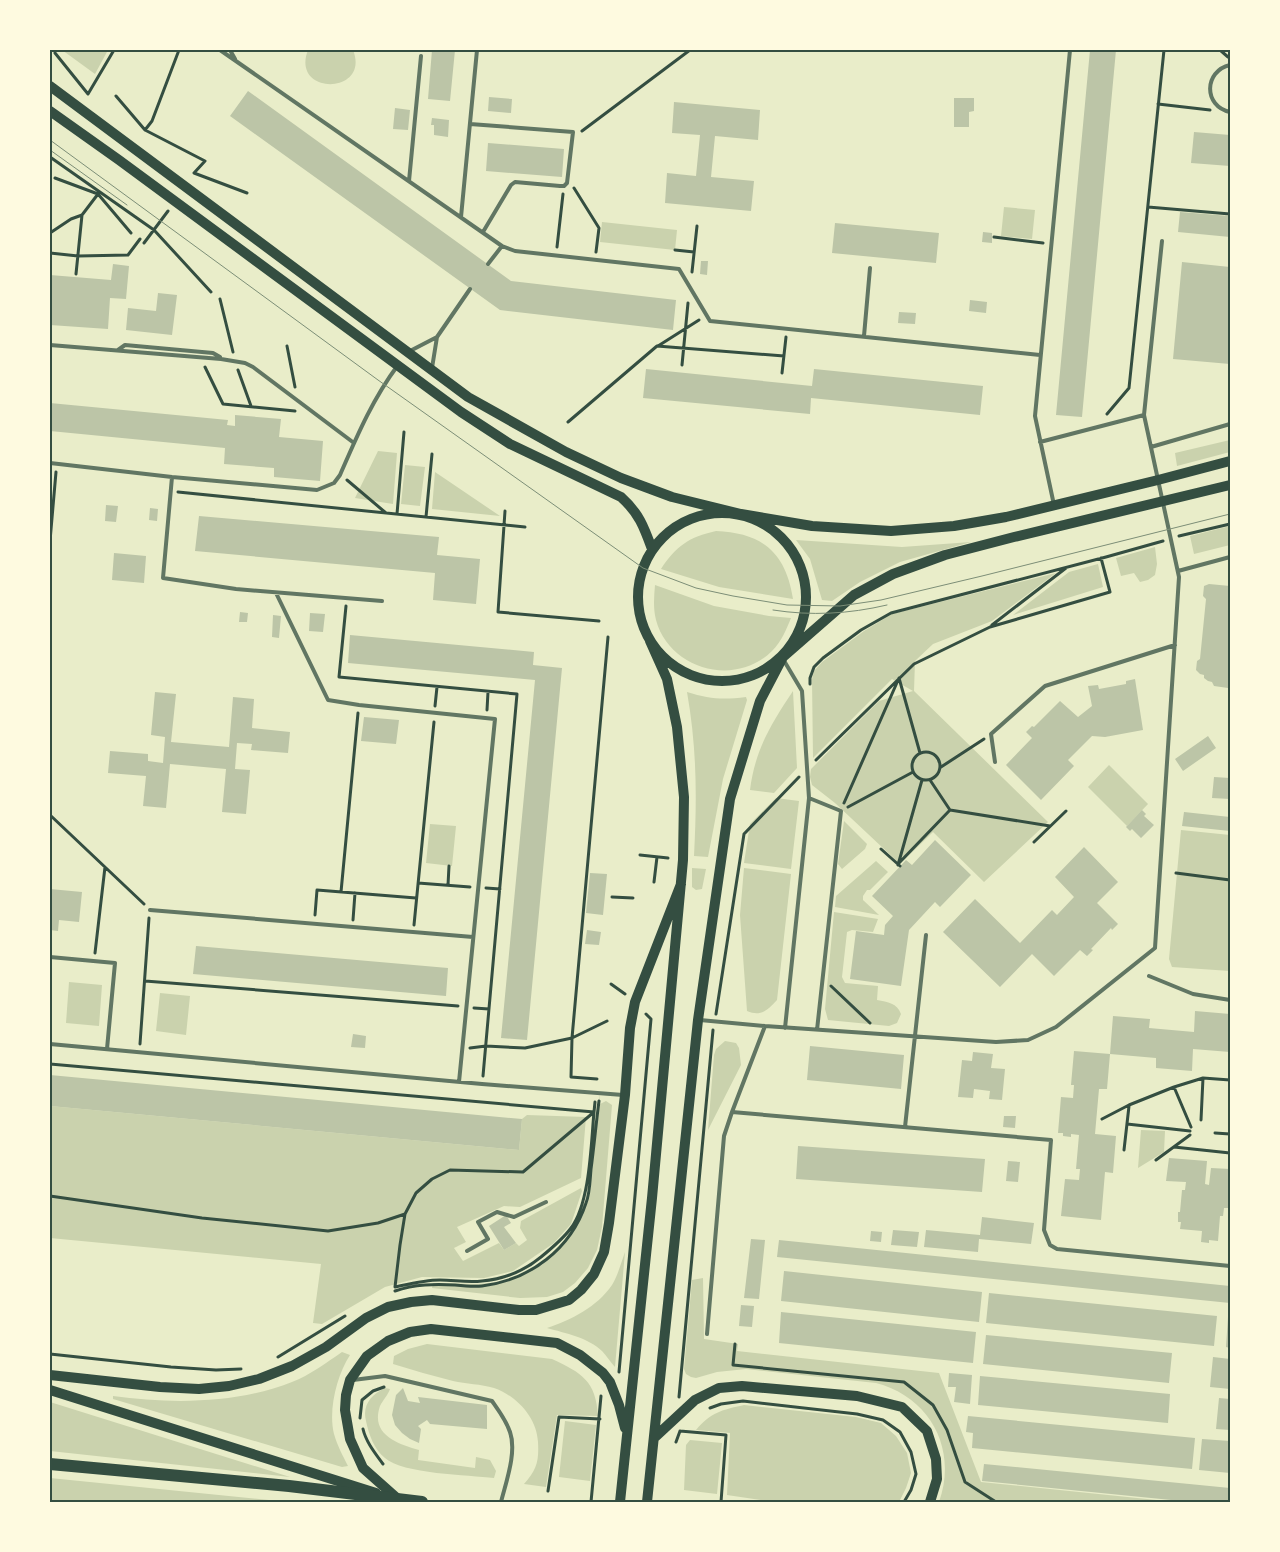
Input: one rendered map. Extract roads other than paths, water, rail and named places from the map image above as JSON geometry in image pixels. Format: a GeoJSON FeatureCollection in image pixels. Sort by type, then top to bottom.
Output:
{"type":"FeatureCollection","features":[{"type":"Feature","properties":{"kind":"main road"},"geometry":{"type":"LineString","coordinates":[[50,86],[468,397],[566,452],[621,478],[672,497],[741,514],[825,528],[891,531],[954,526],[1054,505],[1230,461]]}},
{"type":"Feature","properties":{"kind":"main road"},"geometry":{"type":"LineString","coordinates":[[50,111],[461,412],[510,444],[621,497],[633,508],[643,524],[652,550]]}},
{"type":"Feature","properties":{"kind":"main road"},"geometry":{"type":"LineString","coordinates":[[650,641],[666,661],[688,675],[712,682],[738,681],[762,673],[825,622],[854,595],[893,574],[946,555],[1014,537],[1230,485]]}},
{"type":"Feature","properties":{"kind":"main road"},"geometry":{"type":"LineString","coordinates":[[620,1502],[655,1170],[683,860],[684,797],[677,727],[667,679],[641,620],[638,598],[640,575],[652,550],[669,531],[691,518],[716,512],[741,514],[764,523],[783,538],[798,558],[806,581],[806,613],[798,637],[782,657],[760,701],[730,799],[698,1020],[647,1502]]}},
{"type":"Feature","properties":{"kind":"main road"},"geometry":{"type":"LineString","coordinates":[[50,1375],[160,1387],[199,1389],[229,1386],[259,1379],[292,1366],[326,1347],[366,1318],[388,1307],[432,1300],[519,1310],[536,1310],[569,1300],[581,1290],[594,1274],[604,1252],[634,1002],[681,884]]}},
{"type":"Feature","properties":{"kind":"main road"},"geometry":{"type":"LineString","coordinates":[[399,1500],[363,1468],[350,1439],[346,1395],[350,1380],[367,1356],[388,1341],[410,1332],[431,1329],[557,1343],[580,1354],[603,1373],[610,1382],[628,1436]]}},
{"type":"Feature","properties":{"kind":"main road"},"geometry":{"type":"LineString","coordinates":[[654,1438],[695,1400],[719,1388],[742,1386],[857,1396],[902,1407],[927,1431],[936,1459],[937,1480],[930,1502]]}},
{"type":"Feature","properties":{"kind":"main road"},"geometry":{"type":"LineString","coordinates":[[50,1390],[399,1500]]}},
{"type":"Feature","properties":{"kind":"main road"},"geometry":{"type":"LineString","coordinates":[[50,1464],[422,1502]]}},
{"type":"Feature","properties":{"kind":"lane"},"geometry":{"type":"LineString","coordinates":[[220,50],[502,246],[515,251],[679,269],[710,321],[1040,355]]}},
{"type":"Feature","properties":{"kind":"lane"},"geometry":{"type":"LineString","coordinates":[[230,50],[236,61]]}},
{"type":"Feature","properties":{"kind":"lane"},"geometry":{"type":"LineString","coordinates":[[461,217],[477,50]]}},
{"type":"Feature","properties":{"kind":"lane"},"geometry":{"type":"LineString","coordinates":[[1054,505],[1034,416],[1070,50]]}},
{"type":"Feature","properties":{"kind":"lane"},"geometry":{"type":"LineString","coordinates":[[409,181],[421,56]]}},
{"type":"Feature","properties":{"kind":"lane"},"geometry":{"type":"LineString","coordinates":[[1229,112],[1220,109],[1214,104],[1209,88],[1215,73],[1230,64]]}},
{"type":"Feature","properties":{"kind":"lane"},"geometry":{"type":"LineString","coordinates":[[470,124],[573,132],[569,178],[564,186],[515,182],[511,185],[483,232]]}},
{"type":"Feature","properties":{"kind":"lane"},"geometry":{"type":"LineString","coordinates":[[698,1020],[785,1028],[996,1042],[1028,1040],[1056,1027],[1155,948],[1179,577],[1144,415],[1162,241]]}},
{"type":"Feature","properties":{"kind":"lane"},"geometry":{"type":"LineString","coordinates":[[488,264],[502,246]]}},
{"type":"Feature","properties":{"kind":"lane"},"geometry":{"type":"LineString","coordinates":[[864,336],[870,268]]}},
{"type":"Feature","properties":{"kind":"lane"},"geometry":{"type":"LineString","coordinates":[[432,370],[437,337],[470,289]]}},
{"type":"Feature","properties":{"kind":"lane"},"geometry":{"type":"LineString","coordinates":[[407,352],[437,337]]}},
{"type":"Feature","properties":{"kind":"lane"},"geometry":{"type":"LineString","coordinates":[[50,345],[236,361],[253,367],[354,443]]}},
{"type":"Feature","properties":{"kind":"lane"},"geometry":{"type":"LineString","coordinates":[[118,350],[124,345],[213,353],[221,359]]}},
{"type":"Feature","properties":{"kind":"lane"},"geometry":{"type":"LineString","coordinates":[[50,463],[172,477],[317,490],[334,483],[340,475],[380,389],[398,366]]}},
{"type":"Feature","properties":{"kind":"lane"},"geometry":{"type":"LineString","coordinates":[[1040,442],[1144,415]]}},
{"type":"Feature","properties":{"kind":"lane"},"geometry":{"type":"LineString","coordinates":[[1151,447],[1230,424]]}},
{"type":"Feature","properties":{"kind":"lane"},"geometry":{"type":"LineString","coordinates":[[172,477],[163,578],[236,589],[382,601]]}},
{"type":"Feature","properties":{"kind":"lane"},"geometry":{"type":"LineString","coordinates":[[1178,571],[1230,557]]}},
{"type":"Feature","properties":{"kind":"lane"},"geometry":{"type":"LineString","coordinates":[[276,593],[328,700],[495,719],[459,1082]]}},
{"type":"Feature","properties":{"kind":"lane"},"geometry":{"type":"LineString","coordinates":[[995,762],[991,734],[1045,686],[1175,645]]}},
{"type":"Feature","properties":{"kind":"lane"},"geometry":{"type":"LineString","coordinates":[[782,657],[802,691],[809,798],[785,1028]]}},
{"type":"Feature","properties":{"kind":"lane"},"geometry":{"type":"LineString","coordinates":[[809,798],[841,811],[816,1030]]}},
{"type":"Feature","properties":{"kind":"lane"},"geometry":{"type":"LineString","coordinates":[[150,910],[473,937]]}},
{"type":"Feature","properties":{"kind":"lane"},"geometry":{"type":"LineString","coordinates":[[905,1127],[926,935]]}},
{"type":"Feature","properties":{"kind":"lane"},"geometry":{"type":"LineString","coordinates":[[50,957],[115,963],[107,1049]]}},
{"type":"Feature","properties":{"kind":"lane"},"geometry":{"type":"LineString","coordinates":[[1149,976],[1193,994],[1230,1000]]}},
{"type":"Feature","properties":{"kind":"lane"},"geometry":{"type":"LineString","coordinates":[[707,1334],[724,1136],[764,1026]]}},
{"type":"Feature","properties":{"kind":"lane"},"geometry":{"type":"LineString","coordinates":[[50,1044],[624,1096]]}},
{"type":"Feature","properties":{"kind":"lane"},"geometry":{"type":"LineString","coordinates":[[732,1112],[1051,1140],[1044,1230],[1050,1245],[1057,1249],[1230,1266]]}},
{"type":"Feature","properties":{"kind":"lane"},"geometry":{"type":"LineString","coordinates":[[467,1251],[488,1239],[478,1222],[497,1212],[514,1217],[546,1202]]}},
{"type":"Feature","properties":{"kind":"lane"},"geometry":{"type":"LineString","coordinates":[[350,1380],[385,1376],[492,1401],[503,1416],[511,1434],[511,1455],[501,1502]]}},
{"type":"Feature","properties":{"kind":"tram line"},"geometry":{"type":"LineString","coordinates":[[50,140],[378,380],[643,568],[696,588],[787,605],[840,606],[881,600],[1230,514]]}},
{"type":"Feature","properties":{"kind":"tram line"},"geometry":{"type":"LineString","coordinates":[[50,150],[127,205]]}},
{"type":"Feature","properties":{"kind":"tram line"},"geometry":{"type":"LineString","coordinates":[[773,610],[801,613],[830,613],[887,605]]}}]}
